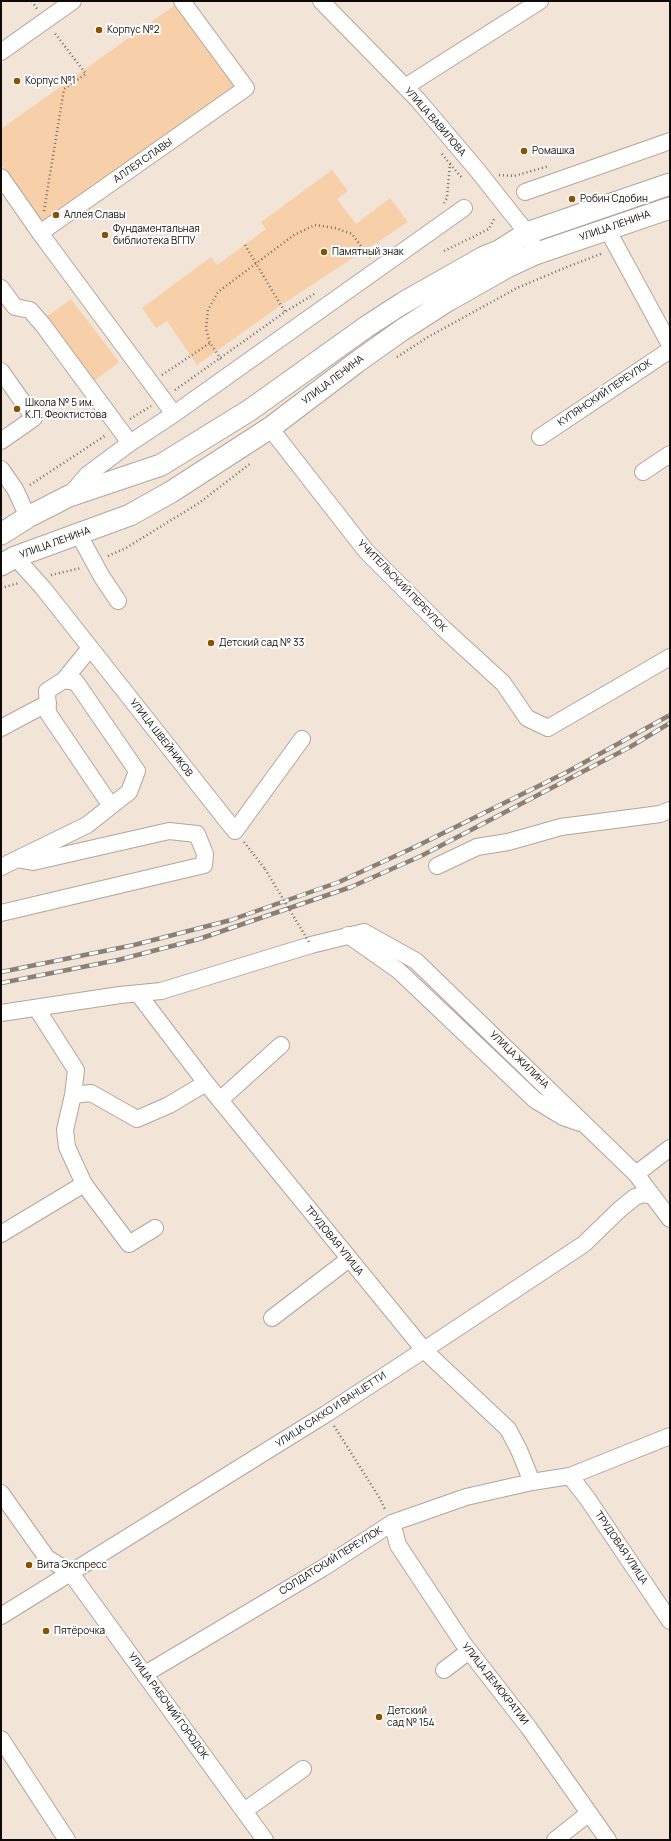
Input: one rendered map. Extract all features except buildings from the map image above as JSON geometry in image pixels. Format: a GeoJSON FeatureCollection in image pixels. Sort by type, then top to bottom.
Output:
{"type":"FeatureCollection","features":[{"type":"Feature","properties":{"kind":"main road"},"geometry":{"type":"LineString","coordinates":[[1,534],[28,517],[69,496],[161,465],[250,410],[366,327],[404,303],[470,265],[499,251],[527,233],[670,184]]}},
{"type":"Feature","properties":{"kind":"main road","name":"УЛИЦА ЛЕНИНА"},"geometry":{"type":"LineString","coordinates":[[8,561],[130,515],[171,492],[270,428],[357,362],[408,326],[500,270],[537,253],[670,208]]}},
{"type":"Feature","properties":{"kind":"street"},"geometry":{"type":"LineString","coordinates":[[1,52],[73,1]]}},
{"type":"Feature","properties":{"kind":"street","name":"АЛЛЕЯ СЛАВЫ"},"geometry":{"type":"LineString","coordinates":[[40,233],[246,88],[182,1]]}},
{"type":"Feature","properties":{"kind":"street","name":"УЛИЦА ВАВИЛОВА"},"geometry":{"type":"LineString","coordinates":[[321,1],[405,87],[478,171],[527,233],[537,253]]}},
{"type":"Feature","properties":{"kind":"street"},"geometry":{"type":"LineString","coordinates":[[405,87],[540,1]]}},
{"type":"Feature","properties":{"kind":"street"},"geometry":{"type":"LineString","coordinates":[[525,192],[670,141]]}},
{"type":"Feature","properties":{"kind":"street"},"geometry":{"type":"LineString","coordinates":[[1,177],[40,233],[174,414]]}},
{"type":"Feature","properties":{"kind":"street"},"geometry":{"type":"LineString","coordinates":[[69,496],[87,475],[130,443],[174,414],[464,208]]}},
{"type":"Feature","properties":{"kind":"street"},"geometry":{"type":"LineString","coordinates":[[607,229],[616,248],[670,344]]}},
{"type":"Feature","properties":{"kind":"street"},"geometry":{"type":"LineString","coordinates":[[1,288],[15,307],[30,310],[43,325],[130,443]]}},
{"type":"Feature","properties":{"kind":"street","name":"КУПЯНСКИЙ ПЕРЕУЛОК"},"geometry":{"type":"LineString","coordinates":[[540,437],[670,350]]}},
{"type":"Feature","properties":{"kind":"street"},"geometry":{"type":"LineString","coordinates":[[1,371],[34,418],[1,441]]}},
{"type":"Feature","properties":{"kind":"street","name":"УЧИТЕЛЬСКИЙ ПЕРЕУЛОК"},"geometry":{"type":"LineString","coordinates":[[270,428],[366,551],[444,630],[503,683],[527,718],[548,728],[670,657]]}},
{"type":"Feature","properties":{"kind":"street"},"geometry":{"type":"LineString","coordinates":[[643,472],[670,454]]}},
{"type":"Feature","properties":{"kind":"street"},"geometry":{"type":"LineString","coordinates":[[1,469],[18,494],[28,517]]}},
{"type":"Feature","properties":{"kind":"street"},"geometry":{"type":"LineString","coordinates":[[79,535],[102,577],[118,601]]}},
{"type":"Feature","properties":{"kind":"street","name":"УЛИЦА ШВЕЙНИКОВ"},"geometry":{"type":"LineString","coordinates":[[8,561],[90,648],[235,831]]}},
{"type":"Feature","properties":{"kind":"street"},"geometry":{"type":"LineString","coordinates":[[90,648],[64,680],[47,691],[48,713],[111,806]]}},
{"type":"Feature","properties":{"kind":"street"},"geometry":{"type":"LineString","coordinates":[[1,867],[87,825],[129,792],[137,771],[76,682],[64,680]]}},
{"type":"Feature","properties":{"kind":"street"},"geometry":{"type":"LineString","coordinates":[[1,728],[48,703]]}},
{"type":"Feature","properties":{"kind":"street"},"geometry":{"type":"LineString","coordinates":[[235,831],[302,739]]}},
{"type":"Feature","properties":{"kind":"street"},"geometry":{"type":"LineString","coordinates":[[437,866],[477,847],[508,842],[561,827],[660,814],[670,810]]}},
{"type":"Feature","properties":{"kind":"street"},"geometry":{"type":"LineString","coordinates":[[1,913],[204,865],[205,854],[197,834],[169,831],[33,862],[18,859]]}},
{"type":"Feature","properties":{"kind":"street","name":"УЛИЦА ЖИЛИНА"},"geometry":{"type":"LineString","coordinates":[[1,1013],[38,1009],[120,995],[139,995],[161,991],[348,935],[364,932],[416,961],[636,1174],[670,1219]]}},
{"type":"Feature","properties":{"kind":"street","name":"ТРУДОВАЯ УЛИЦА"},"geometry":{"type":"LineString","coordinates":[[139,995],[206,1083],[424,1350],[508,1429],[519,1450],[532,1482]]}},
{"type":"Feature","properties":{"kind":"street"},"geometry":{"type":"LineString","coordinates":[[38,1009],[76,1070],[73,1095],[65,1130],[67,1147],[84,1184],[129,1244],[155,1228]]}},
{"type":"Feature","properties":{"kind":"street"},"geometry":{"type":"LineString","coordinates":[[220,1100],[280,1045]]}},
{"type":"Feature","properties":{"kind":"street"},"geometry":{"type":"LineString","coordinates":[[73,1095],[91,1093],[137,1119],[168,1105],[206,1083]]}},
{"type":"Feature","properties":{"kind":"street"},"geometry":{"type":"LineString","coordinates":[[636,1174],[670,1148]]}},
{"type":"Feature","properties":{"kind":"street"},"geometry":{"type":"LineString","coordinates":[[1,1234],[84,1184]]}},
{"type":"Feature","properties":{"kind":"street","name":"УЛИЦА САККО И ВАНЦЕТТИ"},"geometry":{"type":"LineString","coordinates":[[1,1616],[326,1414],[424,1350],[584,1244],[619,1210],[635,1197],[644,1194],[652,1196]]}},
{"type":"Feature","properties":{"kind":"street"},"geometry":{"type":"LineString","coordinates":[[272,1318],[349,1259]]}},
{"type":"Feature","properties":{"kind":"street","name":"СОЛДАТСКИЙ ПЕРЕУЛОК"},"geometry":{"type":"LineString","coordinates":[[145,1674],[323,1568],[392,1523],[466,1497],[532,1482],[570,1476],[670,1436]]}},
{"type":"Feature","properties":{"kind":"street","name":"ТРУДОВАЯ УЛИЦА"},"geometry":{"type":"LineString","coordinates":[[570,1476],[587,1498],[670,1620]]}},
{"type":"Feature","properties":{"kind":"street"},"geometry":{"type":"LineString","coordinates":[[1,1493],[47,1558],[70,1572]]}},
{"type":"Feature","properties":{"kind":"street","name":"УЛИЦА ДЕМОКРАТИИ"},"geometry":{"type":"LineString","coordinates":[[392,1523],[398,1545],[469,1651],[529,1728],[608,1840]]}},
{"type":"Feature","properties":{"kind":"street","name":"УЛИЦА РАБОЧИЙ ГОРОДОК"},"geometry":{"type":"LineString","coordinates":[[70,1572],[265,1840]]}},
{"type":"Feature","properties":{"kind":"street"},"geometry":{"type":"LineString","coordinates":[[444,1670],[469,1651]]}},
{"type":"Feature","properties":{"kind":"street"},"geometry":{"type":"LineString","coordinates":[[1,1739],[7,1761],[67,1840]]}},
{"type":"Feature","properties":{"kind":"street"},"geometry":{"type":"LineString","coordinates":[[244,1811],[303,1769]]}},
{"type":"Feature","properties":{"kind":"street"},"geometry":{"type":"LineString","coordinates":[[555,1840],[589,1813]]}},
{"type":"Feature","properties":{"kind":"path"},"geometry":{"type":"LineString","coordinates":[[32,1],[86,74],[64,89],[40,233]]}},
{"type":"Feature","properties":{"kind":"path"},"geometry":{"type":"LineString","coordinates":[[440,152],[450,164],[447,198],[441,207]]}},
{"type":"Feature","properties":{"kind":"path"},"geometry":{"type":"LineString","coordinates":[[494,174],[514,176],[552,165]]}},
{"type":"Feature","properties":{"kind":"path"},"geometry":{"type":"LineString","coordinates":[[221,359],[210,343],[206,329],[208,310],[218,292],[294,235],[315,225],[335,228],[352,234],[371,258],[364,262]]}},
{"type":"Feature","properties":{"kind":"path"},"geometry":{"type":"LineString","coordinates":[[245,245],[255,264],[286,312]]}},
{"type":"Feature","properties":{"kind":"path"},"geometry":{"type":"LineString","coordinates":[[391,361],[428,337],[517,288],[616,248]]}},
{"type":"Feature","properties":{"kind":"path"},"geometry":{"type":"LineString","coordinates":[[18,494],[118,427],[163,399],[318,291]]}},
{"type":"Feature","properties":{"kind":"path"},"geometry":{"type":"LineString","coordinates":[[151,382],[210,343]]}},
{"type":"Feature","properties":{"kind":"path"},"geometry":{"type":"LineString","coordinates":[[235,831],[265,869],[309,942]]}},
{"type":"Feature","properties":{"kind":"path"},"geometry":{"type":"LineString","coordinates":[[326,1414],[380,1497],[392,1523]]}},
{"type":"Feature","properties":{"kind":"shaded area"},"geometry":{"type":"Polygon","coordinates":[[[178,3],[245,95],[50,233],[1,164],[1,129],[178,3]]]}},
{"type":"Feature","properties":{"kind":"shaded area"},"geometry":{"type":"Polygon","coordinates":[[[332,170],[348,191],[337,199],[356,224],[390,198],[408,222],[281,305],[197,365],[167,321],[156,328],[142,308],[211,257],[217,265],[266,229],[261,222],[332,170]]]}},
{"type":"Feature","properties":{"kind":"shaded area"},"geometry":{"type":"Polygon","coordinates":[[[71,299],[119,362],[94,381],[46,317],[71,299]]]}},
{"type":"Feature","properties":{"kind":"railway"},"geometry":{"type":"LineString","coordinates":[[1,972],[134,945],[231,920],[339,882],[417,846],[567,772],[670,715]]}},
{"type":"Feature","properties":{"kind":"railway"},"geometry":{"type":"LineString","coordinates":[[1,983],[118,960],[199,939],[351,887],[421,856],[630,747],[670,723]]}},
{"type":"Feature","properties":{"kind":"place","name":"Корпус №2"},"geometry":{"type":"Point","coordinates":[99,30]}},
{"type":"Feature","properties":{"kind":"place","name":"Корпус №1"},"geometry":{"type":"Point","coordinates":[17,81]}},
{"type":"Feature","properties":{"kind":"place","name":"Ромашка"},"geometry":{"type":"Point","coordinates":[524,151]}},
{"type":"Feature","properties":{"kind":"place","name":"Робин Сдобин"},"geometry":{"type":"Point","coordinates":[572,199]}},
{"type":"Feature","properties":{"kind":"place","name":"Аллея Славы"},"geometry":{"type":"Point","coordinates":[56,215]}},
{"type":"Feature","properties":{"kind":"place","name":"Фундаментальная библиотека ВГПУ"},"geometry":{"type":"Point","coordinates":[105,235]}},
{"type":"Feature","properties":{"kind":"place","name":"Памятный знак"},"geometry":{"type":"Point","coordinates":[324,252]}},
{"type":"Feature","properties":{"kind":"place","name":"Школа № 5 им. К.П. Феоктистова"},"geometry":{"type":"Point","coordinates":[17,409]}},
{"type":"Feature","properties":{"kind":"place","name":"Детский сад № 33"},"geometry":{"type":"Point","coordinates":[211,643]}},
{"type":"Feature","properties":{"kind":"place","name":"Вита Экспресс"},"geometry":{"type":"Point","coordinates":[29,1565]}},
{"type":"Feature","properties":{"kind":"place","name":"Пятёрочка"},"geometry":{"type":"Point","coordinates":[46,1631]}},
{"type":"Feature","properties":{"kind":"place","name":"Детский сад № 154"},"geometry":{"type":"Point","coordinates":[379,1717]}}]}
